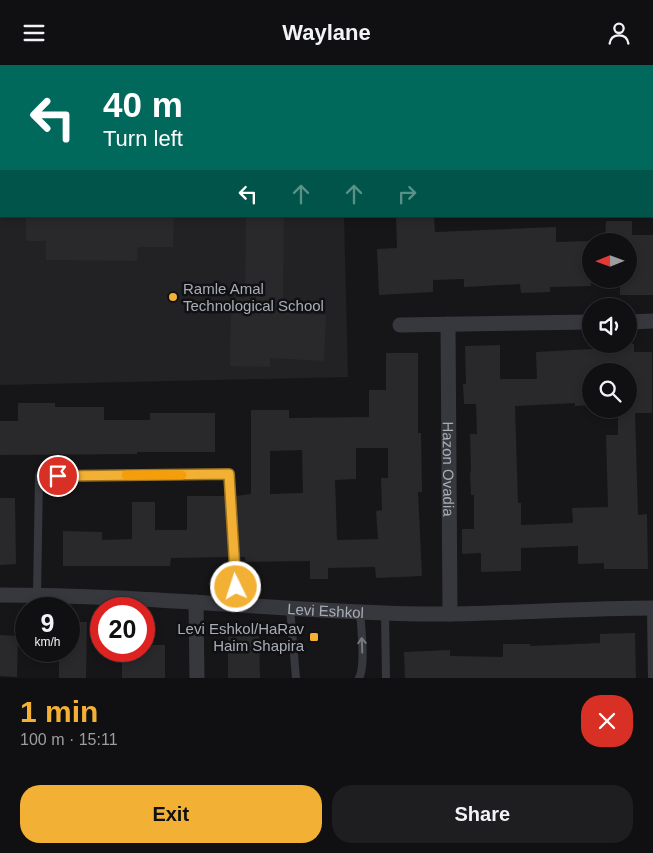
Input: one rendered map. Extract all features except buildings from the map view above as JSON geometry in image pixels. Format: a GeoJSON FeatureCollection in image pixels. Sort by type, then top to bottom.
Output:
{"type":"FeatureCollection","features":[{"type":"Feature","properties":{"kind":"street"},"geometry":{"type":"LineString","coordinates":[[637,322],[653,321]]}},
{"type":"Feature","properties":{"kind":"street"},"geometry":{"type":"LineString","coordinates":[[400,325],[582,322]]}},
{"type":"Feature","properties":{"kind":"street","name":"Hazon Ovadia"},"geometry":{"type":"LineString","coordinates":[[448,324],[450,614]]}},
{"type":"Feature","properties":{"kind":"street","name":"Levi Eshkol"},"geometry":{"type":"LineString","coordinates":[[0,595],[196,601],[385,613],[450,614],[652,608]]}},
{"type":"Feature","properties":{"kind":"street"},"geometry":{"type":"LineString","coordinates":[[196,601],[197,678]]}},
{"type":"Feature","properties":{"kind":"lane"},"geometry":{"type":"LineString","coordinates":[[37,595],[39,476],[229,474],[238,605]]}},
{"type":"Feature","properties":{"kind":"lane"},"geometry":{"type":"LineString","coordinates":[[290,608],[296,678]]}},
{"type":"Feature","properties":{"kind":"lane"},"geometry":{"type":"LineString","coordinates":[[652,608],[652,678]]}},
{"type":"Feature","properties":{"kind":"lane"},"geometry":{"type":"LineString","coordinates":[[359,678],[361,676],[362,663],[360,612]]}},
{"type":"Feature","properties":{"kind":"lane"},"geometry":{"type":"LineString","coordinates":[[385,613],[386,678]]}},
{"type":"Feature","properties":{"kind":"shaded area","name":"Ramle Amal Technological School"},"geometry":{"type":"Polygon","coordinates":[[[0,217],[344,217],[348,377],[0,385],[0,217]]]}},
{"type":"Feature","properties":{"kind":"slow traffic"},"geometry":{"type":"LineString","coordinates":[[126,475],[182,475]]}},
{"type":"Feature","properties":{"kind":"place","name":"Ramle Amal Technological School"},"geometry":{"type":"Point","coordinates":[173,297]}},
{"type":"Feature","properties":{"kind":"place","name":"Levi Eshkol/HaRav Haim Shapira"},"geometry":{"type":"Point","coordinates":[314,637]}},
{"type":"Feature","properties":{"kind":"route"},"geometry":{"type":"LineString","coordinates":[[58,476],[229,474],[236,587]]}}]}
